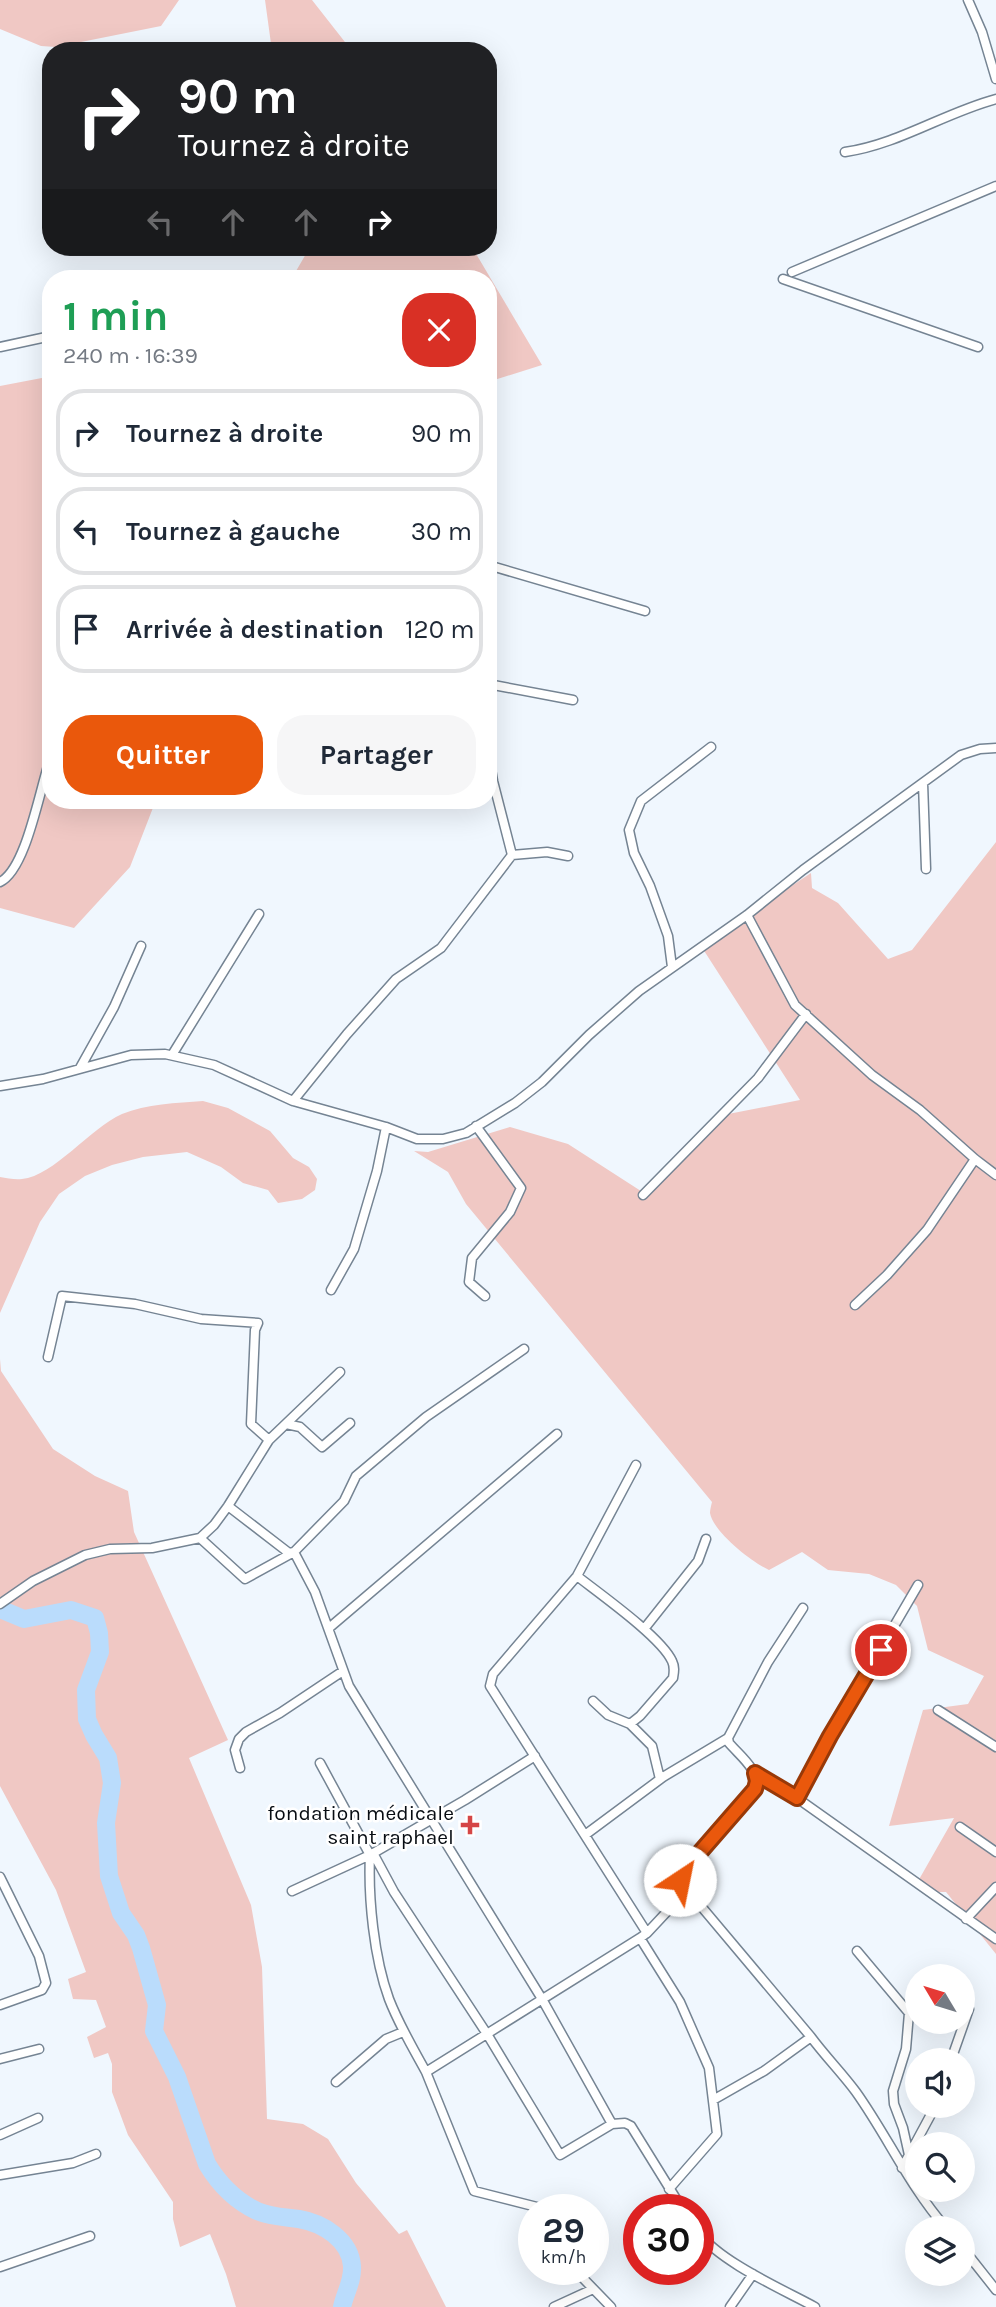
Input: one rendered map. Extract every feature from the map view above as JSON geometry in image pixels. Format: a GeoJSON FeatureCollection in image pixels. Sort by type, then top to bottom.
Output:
{"type":"FeatureCollection","features":[{"type":"Feature","properties":{"kind":"street"},"geometry":{"type":"LineString","coordinates":[[968,0],[982,32],[996,79]]}},
{"type":"Feature","properties":{"kind":"street"},"geometry":{"type":"LineString","coordinates":[[845,152],[869,148],[975,104],[996,99]]}},
{"type":"Feature","properties":{"kind":"street"},"geometry":{"type":"LineString","coordinates":[[792,272],[996,186]]}},
{"type":"Feature","properties":{"kind":"street"},"geometry":{"type":"LineString","coordinates":[[783,279],[978,347]]}},
{"type":"Feature","properties":{"kind":"street"},"geometry":{"type":"LineString","coordinates":[[0,347],[42,338]]}},
{"type":"Feature","properties":{"kind":"street"},"geometry":{"type":"LineString","coordinates":[[497,568],[645,611]]}},
{"type":"Feature","properties":{"kind":"street"},"geometry":{"type":"LineString","coordinates":[[497,686],[573,701]]}},
{"type":"Feature","properties":{"kind":"street"},"geometry":{"type":"LineString","coordinates":[[671,967],[668,936],[650,886],[634,853],[629,831],[641,801],[711,747]]}},
{"type":"Feature","properties":{"kind":"street"},"geometry":{"type":"LineString","coordinates":[[0,1086],[43,1079],[131,1055],[172,1055],[214,1065],[293,1101],[386,1127],[417,1139],[443,1139],[466,1133],[488,1122],[524,1096],[639,991],[747,915],[803,870],[961,755],[980,749],[996,748]]}},
{"type":"Feature","properties":{"kind":"street"},"geometry":{"type":"LineString","coordinates":[[923,783],[926,869]]}},
{"type":"Feature","properties":{"kind":"street"},"geometry":{"type":"LineString","coordinates":[[0,882],[20,861],[42,787]]}},
{"type":"Feature","properties":{"kind":"street"},"geometry":{"type":"LineString","coordinates":[[497,800],[512,855]]}},
{"type":"Feature","properties":{"kind":"street"},"geometry":{"type":"LineString","coordinates":[[293,1101],[396,979],[441,948],[512,855],[547,852],[568,856]]}},
{"type":"Feature","properties":{"kind":"street"},"geometry":{"type":"LineString","coordinates":[[172,1055],[259,914]]}},
{"type":"Feature","properties":{"kind":"street"},"geometry":{"type":"LineString","coordinates":[[747,915],[795,1005],[872,1075],[920,1110],[975,1160],[996,1175]]}},
{"type":"Feature","properties":{"kind":"street"},"geometry":{"type":"LineString","coordinates":[[80,1068],[114,1007],[141,946]]}},
{"type":"Feature","properties":{"kind":"street"},"geometry":{"type":"LineString","coordinates":[[643,1195],[758,1078],[806,1014]]}},
{"type":"Feature","properties":{"kind":"street"},"geometry":{"type":"LineString","coordinates":[[476,1126],[521,1188],[510,1212],[472,1258],[469,1282],[485,1296]]}},
{"type":"Feature","properties":{"kind":"street"},"geometry":{"type":"LineString","coordinates":[[331,1290],[354,1249],[377,1171],[386,1127]]}},
{"type":"Feature","properties":{"kind":"street"},"geometry":{"type":"LineString","coordinates":[[855,1305],[887,1275],[927,1230],[975,1160]]}},
{"type":"Feature","properties":{"kind":"street"},"geometry":{"type":"LineString","coordinates":[[48,1357],[62,1296],[135,1304],[201,1319],[258,1322],[255,1330],[251,1424],[270,1440]]}},
{"type":"Feature","properties":{"kind":"street"},"geometry":{"type":"LineString","coordinates":[[200,1538],[245,1579],[294,1552],[344,1501],[356,1476],[426,1417],[524,1349]]}},
{"type":"Feature","properties":{"kind":"street"},"geometry":{"type":"LineString","coordinates":[[0,1604],[33,1581],[85,1555],[110,1549],[152,1548],[200,1538],[228,1506],[270,1440],[340,1372]]}},
{"type":"Feature","properties":{"kind":"street"},"geometry":{"type":"LineString","coordinates":[[286,1424],[300,1427],[322,1447],[350,1423]]}},
{"type":"Feature","properties":{"kind":"street"},"geometry":{"type":"LineString","coordinates":[[329,1628],[557,1433]]}},
{"type":"Feature","properties":{"kind":"street"},"geometry":{"type":"LineString","coordinates":[[636,1465],[577,1576],[490,1680],[490,1686],[585,1835],[644,1936],[680,2002],[711,2075],[717,2134],[669,2189]]}},
{"type":"Feature","properties":{"kind":"street"},"geometry":{"type":"LineString","coordinates":[[228,1506],[289,1553],[294,1552]]}},
{"type":"Feature","properties":{"kind":"street"},"geometry":{"type":"LineString","coordinates":[[644,1629],[698,1561],[706,1539]]}},
{"type":"Feature","properties":{"kind":"street"},"geometry":{"type":"LineString","coordinates":[[294,1552],[315,1592],[349,1686],[542,1999],[612,2124]]}},
{"type":"Feature","properties":{"kind":"street"},"geometry":{"type":"LineString","coordinates":[[577,1576],[644,1629],[672,1660],[673,1678],[630,1724]]}},
{"type":"Feature","properties":{"kind":"street"},"geometry":{"type":"LineString","coordinates":[[797,1798],[918,1586]]}},
{"type":"Feature","properties":{"kind":"street"},"geometry":{"type":"LineString","coordinates":[[585,1835],[660,1779],[728,1738],[768,1662],[803,1608]]}},
{"type":"Feature","properties":{"kind":"street"},"geometry":{"type":"LineString","coordinates":[[240,1768],[235,1750],[239,1739],[246,1732],[343,1671]]}},
{"type":"Feature","properties":{"kind":"street"},"geometry":{"type":"LineString","coordinates":[[593,1701],[608,1716],[630,1724],[652,1746],[660,1779]]}},
{"type":"Feature","properties":{"kind":"street"},"geometry":{"type":"LineString","coordinates":[[938,1710],[996,1747]]}},
{"type":"Feature","properties":{"kind":"street"},"geometry":{"type":"LineString","coordinates":[[728,1738],[729,1743],[755,1773],[797,1798],[996,1940]]}},
{"type":"Feature","properties":{"kind":"street"},"geometry":{"type":"LineString","coordinates":[[292,1891],[372,1854],[535,1756]]}},
{"type":"Feature","properties":{"kind":"street"},"geometry":{"type":"LineString","coordinates":[[320,1763],[394,1892],[487,2034],[561,2156],[612,2124],[625,2123],[631,2126],[672,2194]]}},
{"type":"Feature","properties":{"kind":"street"},"geometry":{"type":"LineString","coordinates":[[426,2072],[644,1936],[676,1902],[682,1874],[688,1866],[755,1789],[755,1773]]}},
{"type":"Feature","properties":{"kind":"street"},"geometry":{"type":"LineString","coordinates":[[960,1827],[996,1853]]}},
{"type":"Feature","properties":{"kind":"street"},"geometry":{"type":"LineString","coordinates":[[372,1854],[369,1873],[376,1939],[389,1999],[426,2072],[474,2192],[518,2202]]}},
{"type":"Feature","properties":{"kind":"street"},"geometry":{"type":"LineString","coordinates":[[0,1877],[39,1956],[46,1983],[42,1990],[0,2004]]}},
{"type":"Feature","properties":{"kind":"street"},"geometry":{"type":"LineString","coordinates":[[681,1885],[855,2091],[923,2202],[935,2216]]}},
{"type":"Feature","properties":{"kind":"street"},"geometry":{"type":"LineString","coordinates":[[966,1919],[996,1887]]}},
{"type":"Feature","properties":{"kind":"street"},"geometry":{"type":"LineString","coordinates":[[857,1951],[909,2013],[906,2049],[893,2091],[894,2104],[905,2133]]}},
{"type":"Feature","properties":{"kind":"street"},"geometry":{"type":"LineString","coordinates":[[336,2082],[386,2039],[404,2032]]}},
{"type":"Feature","properties":{"kind":"street"},"geometry":{"type":"LineString","coordinates":[[713,2100],[764,2071],[811,2037]]}},
{"type":"Feature","properties":{"kind":"street"},"geometry":{"type":"LineString","coordinates":[[0,2059],[39,2049]]}},
{"type":"Feature","properties":{"kind":"street"},"geometry":{"type":"LineString","coordinates":[[0,2136],[38,2118]]}},
{"type":"Feature","properties":{"kind":"street"},"geometry":{"type":"LineString","coordinates":[[0,2175],[73,2163],[96,2154]]}},
{"type":"Feature","properties":{"kind":"street"},"geometry":{"type":"LineString","coordinates":[[902,2168],[905,2162]]}},
{"type":"Feature","properties":{"kind":"street"},"geometry":{"type":"LineString","coordinates":[[0,2267],[90,2236]]}},
{"type":"Feature","properties":{"kind":"street"},"geometry":{"type":"LineString","coordinates":[[714,2248],[753,2274],[815,2307]]}},
{"type":"Feature","properties":{"kind":"street"},"geometry":{"type":"LineString","coordinates":[[975,2263],[996,2290]]}},
{"type":"Feature","properties":{"kind":"street"},"geometry":{"type":"LineString","coordinates":[[730,2307],[753,2274]]}},
{"type":"Feature","properties":{"kind":"street"},"geometry":{"type":"LineString","coordinates":[[589,2285],[611,2307]]}},
{"type":"Feature","properties":{"kind":"street"},"geometry":{"type":"LineString","coordinates":[[554,2307],[593,2289]]}},
{"type":"Feature","properties":{"kind":"shaded area"},"geometry":{"type":"Polygon","coordinates":[[[0,0],[179,0],[161,26],[81,42],[42,42],[41,46],[0,29],[0,0]]]}},
{"type":"Feature","properties":{"kind":"shaded area"},"geometry":{"type":"Polygon","coordinates":[[[265,0],[312,0],[345,42],[271,42],[265,0]]]}},
{"type":"Feature","properties":{"kind":"shaded area"},"geometry":{"type":"Polygon","coordinates":[[[305,256],[477,256],[486,270],[297,270],[305,256]]]}},
{"type":"Feature","properties":{"kind":"shaded area"},"geometry":{"type":"Polygon","coordinates":[[[497,289],[542,365],[497,379],[497,289]]]}},
{"type":"Feature","properties":{"kind":"shaded area"},"geometry":{"type":"Polygon","coordinates":[[[42,378],[42,809],[153,809],[130,867],[74,928],[0,908],[0,386],[42,378]]]}},
{"type":"Feature","properties":{"kind":"shaded area"},"geometry":{"type":"Polygon","coordinates":[[[996,842],[996,1954],[946,1892],[920,1892],[917,1883],[954,1818],[889,1826],[923,1710],[968,1704],[984,1676],[928,1650],[917,1606],[896,1585],[869,1574],[828,1570],[802,1552],[769,1570],[753,1561],[726,1538],[713,1521],[710,1513],[712,1502],[466,1204],[448,1172],[414,1151],[428,1152],[510,1127],[568,1144],[644,1193],[718,1116],[800,1100],[701,946],[811,873],[812,888],[838,903],[888,959],[912,950],[996,842]]]}},
{"type":"Feature","properties":{"kind":"shaded area"},"geometry":{"type":"Polygon","coordinates":[[[203,1101],[228,1108],[270,1131],[293,1158],[309,1167],[317,1179],[315,1190],[302,1199],[278,1203],[268,1190],[243,1183],[221,1167],[187,1152],[143,1157],[112,1165],[85,1176],[59,1194],[40,1222],[0,1313],[0,1177],[22,1179],[47,1170],[97,1130],[122,1114],[151,1106],[203,1101]]]}},
{"type":"Feature","properties":{"kind":"shaded area"},"geometry":{"type":"Polygon","coordinates":[[[0,1359],[1,1371],[53,1449],[95,1476],[128,1491],[134,1532],[228,1740],[189,1758],[251,1905],[262,1967],[267,2119],[303,2124],[328,2139],[356,2183],[399,2234],[407,2230],[446,2307],[236,2307],[210,2234],[180,2247],[173,2219],[173,2202],[128,2135],[112,2092],[112,2064],[108,2053],[94,2058],[87,2037],[106,2027],[96,2000],[73,1999],[68,1979],[86,1972],[56,1890],[0,1786],[0,1359]]]}},
{"type":"Feature","properties":{"kind":"waterway"},"geometry":{"type":"LineString","coordinates":[[0,1609],[24,1619],[71,1610],[95,1618],[100,1652],[86,1690],[87,1719],[108,1758],[112,1783],[106,1823],[109,1876],[121,1913],[136,1935],[141,1948],[157,2005],[154,2031],[177,2077],[207,2164],[223,2185],[235,2197],[257,2211],[317,2224],[334,2234],[346,2248],[352,2271],[342,2307]]}},
{"type":"Feature","properties":{"kind":"place","name":"fondation médicale saint raphael"},"geometry":{"type":"Point","coordinates":[470,1825]}},
{"type":"Feature","properties":{"kind":"route"},"geometry":{"type":"LineString","coordinates":[[680,1880],[688,1866],[755,1789],[755,1773],[797,1798],[881,1650]]}}]}
